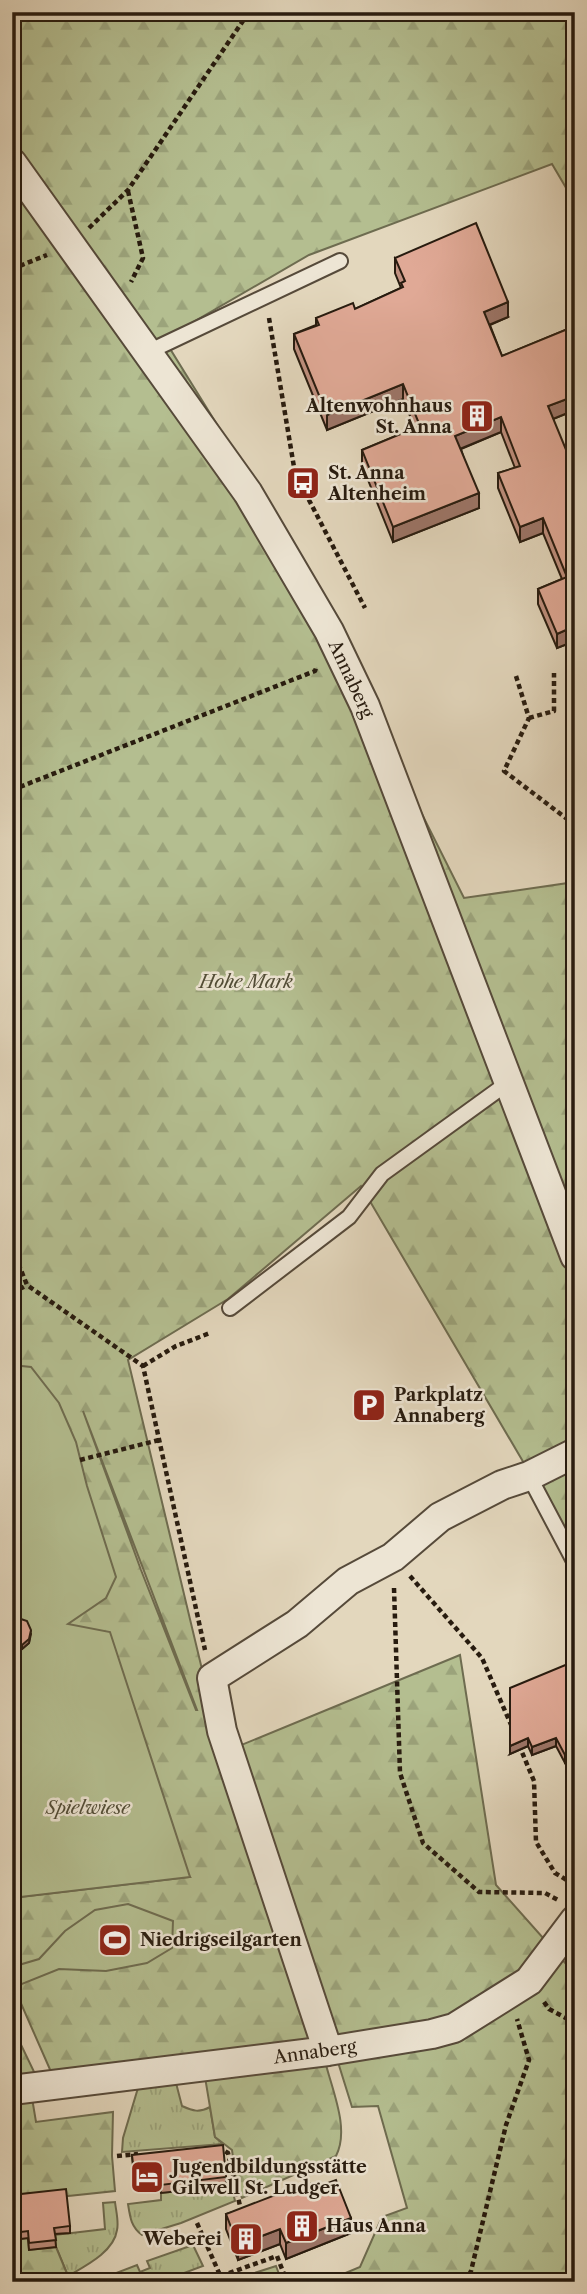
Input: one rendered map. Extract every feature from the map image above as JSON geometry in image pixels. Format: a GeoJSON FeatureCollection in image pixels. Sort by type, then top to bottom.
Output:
{"type":"FeatureCollection","features":[{"type":"Feature","properties":{"kind":"street","name":"Annaberg"},"geometry":{"type":"LineString","coordinates":[[12,163],[248,493],[329,631],[365,706],[575,1256]]}},
{"type":"Feature","properties":{"kind":"street"},"geometry":{"type":"LineString","coordinates":[[328,2051],[222,1731],[212,1678],[297,1624],[348,1581],[393,1556],[440,1517],[502,1485],[529,1476],[575,1453]]}},
{"type":"Feature","properties":{"kind":"street","name":"Annaberg"},"geometry":{"type":"LineString","coordinates":[[12,2091],[328,2051],[454,2028],[520,1987],[570,1912]]}},
{"type":"Feature","properties":{"kind":"lane"},"geometry":{"type":"LineString","coordinates":[[148,352],[340,261]]}},
{"type":"Feature","properties":{"kind":"lane"},"geometry":{"type":"LineString","coordinates":[[230,1308],[349,1217],[382,1174],[509,1082]]}},
{"type":"Feature","properties":{"kind":"lane"},"geometry":{"type":"LineString","coordinates":[[529,1476],[575,1563]]}},
{"type":"Feature","properties":{"kind":"path"},"geometry":{"type":"LineString","coordinates":[[72,245],[128,190],[248,12]]}},
{"type":"Feature","properties":{"kind":"path"},"geometry":{"type":"LineString","coordinates":[[116,311],[143,258],[128,190]]}},
{"type":"Feature","properties":{"kind":"path"},"geometry":{"type":"LineString","coordinates":[[265,296],[295,473],[365,608]]}},
{"type":"Feature","properties":{"kind":"path"},"geometry":{"type":"LineString","coordinates":[[12,790],[314,671],[329,631]]}},
{"type":"Feature","properties":{"kind":"path"},"geometry":{"type":"LineString","coordinates":[[529,718],[554,711],[554,673]]}},
{"type":"Feature","properties":{"kind":"path"},"geometry":{"type":"LineString","coordinates":[[516,676],[529,718],[503,771],[575,825]]}},
{"type":"Feature","properties":{"kind":"path"},"geometry":{"type":"LineString","coordinates":[[12,1248],[27,1285],[143,1366],[212,1678]]}},
{"type":"Feature","properties":{"kind":"path"},"geometry":{"type":"LineString","coordinates":[[12,1293],[27,1285]]}},
{"type":"Feature","properties":{"kind":"path"},"geometry":{"type":"LineString","coordinates":[[143,1366],[176,1346],[210,1334]]}},
{"type":"Feature","properties":{"kind":"path"},"geometry":{"type":"LineString","coordinates":[[80,1461],[159,1440]]}},
{"type":"Feature","properties":{"kind":"path"},"geometry":{"type":"LineString","coordinates":[[393,1556],[482,1658],[534,1781],[536,1842],[555,1873],[575,1885]]}},
{"type":"Feature","properties":{"kind":"path"},"geometry":{"type":"LineString","coordinates":[[393,1556],[400,1773],[423,1843],[479,1892],[545,1893],[570,1912]]}},
{"type":"Feature","properties":{"kind":"path"},"geometry":{"type":"LineString","coordinates":[[520,1987],[549,2009],[575,2023]]}},
{"type":"Feature","properties":{"kind":"path"},"geometry":{"type":"LineString","coordinates":[[465,2282],[471,2271],[506,2125],[529,2060],[520,1987]]}},
{"type":"Feature","properties":{"kind":"path"},"geometry":{"type":"LineString","coordinates":[[207,2148],[220,2147],[228,2153],[240,2206]]}},
{"type":"Feature","properties":{"kind":"path"},"geometry":{"type":"LineString","coordinates":[[117,2156],[140,2154]]}},
{"type":"Feature","properties":{"kind":"path"},"geometry":{"type":"LineString","coordinates":[[197,2223],[222,2279],[277,2256],[288,2282]]}},
{"type":"Feature","properties":{"kind":"path"},"geometry":{"type":"LineString","coordinates":[[560,2282],[575,2272]]}},
{"type":"Feature","properties":{"kind":"green space","name":"Hohe Mark"},"geometry":{"type":"Polygon","coordinates":[[[12,12],[575,12],[575,203],[552,164],[309,255],[164,339],[267,505],[464,898],[575,882],[575,1550],[361,1186],[228,1299],[128,1360],[222,1753],[460,1655],[496,1885],[575,1974],[575,2282],[324,2282],[360,2267],[382,2217],[407,2208],[378,2106],[352,2107],[337,2059],[325,2061],[341,2122],[340,2145],[336,2156],[242,2198],[237,2186],[232,2150],[215,2137],[205,2077],[32,2098],[36,2122],[113,2112],[112,2156],[115,2191],[12,2202],[12,2026],[36,2076],[52,2074],[12,1983],[12,1898],[190,1877],[12,1650],[12,12]],[[83,1411],[141,1570],[197,1710],[83,1411]]]}},
{"type":"Feature","properties":{"kind":"green space","name":"Spielwiese"},"geometry":{"type":"Polygon","coordinates":[[[12,1365],[31,1367],[59,1403],[76,1442],[116,1577],[106,1598],[68,1624],[110,1632],[190,1877],[12,1898],[12,1365]]]}},
{"type":"Feature","properties":{"kind":"green space","name":"Niedrigseilgarten"},"geometry":{"type":"Polygon","coordinates":[[[128,1904],[173,1921],[172,1948],[147,1963],[106,1971],[59,1969],[17,1986],[12,1967],[39,1959],[65,1931],[95,1910],[128,1904]]]}},
{"type":"Feature","properties":{"kind":"green space"},"geometry":{"type":"Polygon","coordinates":[[[176,2083],[182,2106],[196,2111],[210,2107],[215,2137],[223,2144],[122,2152],[123,2138],[138,2088],[176,2083]]]}},
{"type":"Feature","properties":{"kind":"green space"},"geometry":{"type":"Polygon","coordinates":[[[226,2186],[232,2188],[235,2201],[181,2223],[142,2235],[135,2229],[128,2204],[161,2200],[161,2193],[226,2186]]]}},
{"type":"Feature","properties":{"kind":"green space"},"geometry":{"type":"Polygon","coordinates":[[[115,2202],[118,2227],[115,2238],[98,2258],[68,2276],[54,2235],[105,2229],[103,2203],[115,2202]]]}},
{"type":"Feature","properties":{"kind":"green space"},"geometry":{"type":"Polygon","coordinates":[[[28,2238],[29,2250],[56,2247],[68,2276],[58,2282],[12,2282],[12,2240],[28,2238]]]}},
{"type":"Feature","properties":{"kind":"green space"},"geometry":{"type":"Polygon","coordinates":[[[193,2245],[203,2266],[160,2282],[104,2282],[103,2278],[137,2265],[140,2272],[150,2268],[147,2261],[193,2245]]]}},
{"type":"Feature","properties":{"kind":"green space"},"geometry":{"type":"Polygon","coordinates":[[[276,2266],[282,2282],[230,2281],[276,2266]]]}},
{"type":"Feature","properties":{"kind":"building","name":"Altenwohnhaus St. Anna"},"geometry":{"type":"Polygon","coordinates":[[[476,223],[508,302],[484,312],[502,356],[575,326],[575,396],[548,406],[569,457],[575,455],[575,626],[557,634],[538,589],[567,577],[543,518],[520,527],[498,473],[520,466],[501,417],[455,436],[479,493],[393,527],[362,450],[420,426],[403,384],[327,415],[294,334],[319,325],[316,318],[353,303],[355,309],[403,287],[401,283],[405,281],[395,258],[476,223]]]}},
{"type":"Feature","properties":{"kind":"building"},"geometry":{"type":"Polygon","coordinates":[[[18,1618],[27,1621],[31,1630],[29,1639],[22,1645],[12,1644],[12,1620],[18,1618]]]}},
{"type":"Feature","properties":{"kind":"building"},"geometry":{"type":"Polygon","coordinates":[[[575,1661],[575,1750],[565,1755],[556,1738],[532,1747],[528,1738],[510,1746],[510,1688],[575,1661]]]}},
{"type":"Feature","properties":{"kind":"building"},"geometry":{"type":"Polygon","coordinates":[[[223,2145],[226,2177],[161,2185],[160,2178],[135,2181],[132,2155],[223,2145]]]}},
{"type":"Feature","properties":{"kind":"building"},"geometry":{"type":"Polygon","coordinates":[[[336,2180],[351,2218],[286,2243],[280,2229],[238,2245],[226,2214],[309,2182],[312,2189],[336,2180]]]}},
{"type":"Feature","properties":{"kind":"building"},"geometry":{"type":"Polygon","coordinates":[[[66,2189],[70,2226],[54,2228],[56,2240],[29,2243],[28,2231],[12,2233],[12,2195],[66,2189]]]}},
{"type":"Feature","properties":{"kind":"place","name":"Altenwohnhaus St. Anna"},"geometry":{"type":"Point","coordinates":[477,416]}},
{"type":"Feature","properties":{"kind":"place","name":"St. Anna Altenheim"},"geometry":{"type":"Point","coordinates":[303,483]}},
{"type":"Feature","properties":{"kind":"place","name":"Parkplatz Annaberg"},"geometry":{"type":"Point","coordinates":[369,1405]}},
{"type":"Feature","properties":{"kind":"place","name":"Niedrigseilgarten"},"geometry":{"type":"Point","coordinates":[115,1940]}},
{"type":"Feature","properties":{"kind":"place","name":"Jugendbildungsstätte Gilwell St. Ludger"},"geometry":{"type":"Point","coordinates":[147,2177]}},
{"type":"Feature","properties":{"kind":"place","name":"Haus Anna"},"geometry":{"type":"Point","coordinates":[302,2226]}},
{"type":"Feature","properties":{"kind":"place","name":"Weberei"},"geometry":{"type":"Point","coordinates":[246,2239]}}]}
